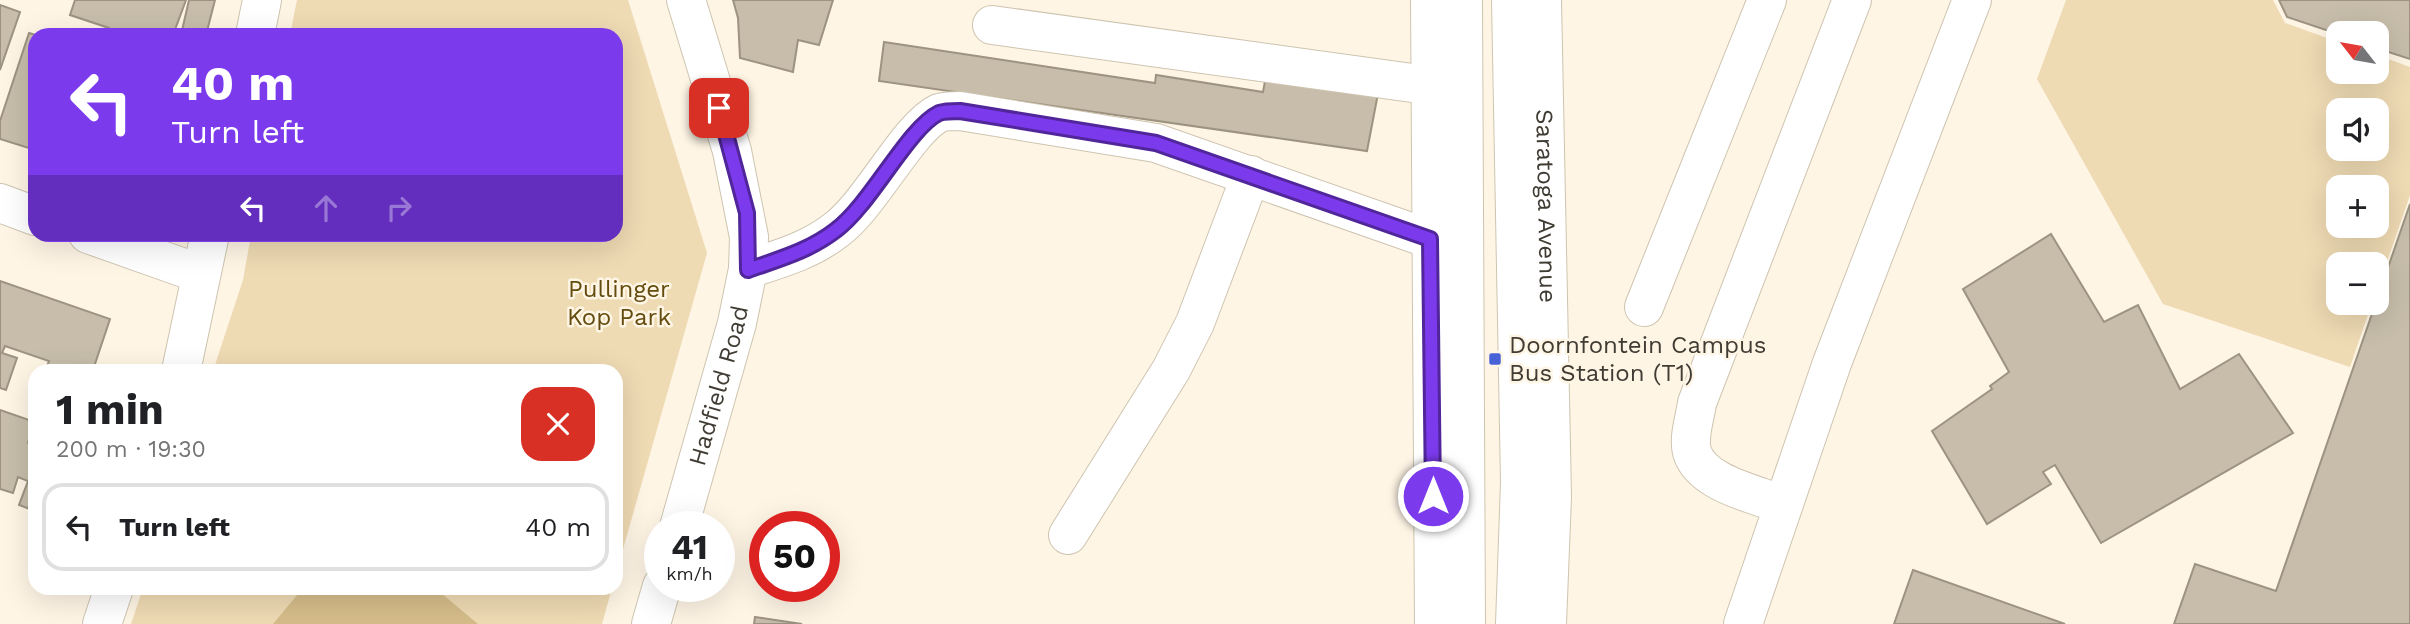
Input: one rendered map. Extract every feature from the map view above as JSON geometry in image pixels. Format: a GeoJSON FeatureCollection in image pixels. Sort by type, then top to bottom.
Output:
{"type":"FeatureCollection","features":[{"type":"Feature","properties":{"kind":"main road"},"geometry":{"type":"LineString","coordinates":[[256,28],[262,0]]}},
{"type":"Feature","properties":{"kind":"main road","name":"Hadfield Road"},"geometry":{"type":"LineString","coordinates":[[684,511],[737,323],[748,270],[747,213],[732,151],[686,0]]}},
{"type":"Feature","properties":{"kind":"main road"},"geometry":{"type":"LineString","coordinates":[[1430,0],[1446,87],[1466,624]]}},
{"type":"Feature","properties":{"kind":"main road"},"geometry":{"type":"LineString","coordinates":[[1434,624],[1430,239],[1446,87],[1463,0]]}},
{"type":"Feature","properties":{"kind":"main road"},"geometry":{"type":"LineString","coordinates":[[1511,0],[1520,482],[1515,624]]}},
{"type":"Feature","properties":{"kind":"main road","name":"Saratoga Avenue"},"geometry":{"type":"LineString","coordinates":[[1542,0],[1552,497],[1547,624]]}},
{"type":"Feature","properties":{"kind":"main road"},"geometry":{"type":"LineString","coordinates":[[1644,307],[1766,0]]}},
{"type":"Feature","properties":{"kind":"main road"},"geometry":{"type":"LineString","coordinates":[[1783,505],[1713,477],[1692,453],[1691,442],[1698,403],[1852,0]]}},
{"type":"Feature","properties":{"kind":"main road"},"geometry":{"type":"LineString","coordinates":[[1743,624],[1832,363],[1972,0]]}},
{"type":"Feature","properties":{"kind":"main road"},"geometry":{"type":"LineString","coordinates":[[992,25],[1446,87]]}},
{"type":"Feature","properties":{"kind":"main road"},"geometry":{"type":"LineString","coordinates":[[748,270],[807,249],[838,229],[869,198],[923,125],[940,112],[960,111],[1156,143],[1430,239]]}},
{"type":"Feature","properties":{"kind":"main road"},"geometry":{"type":"LineString","coordinates":[[1068,535],[1171,370],[1189,335],[1251,175]]}},
{"type":"Feature","properties":{"kind":"main road"},"geometry":{"type":"LineString","coordinates":[[0,203],[28,213]]}},
{"type":"Feature","properties":{"kind":"main road"},"geometry":{"type":"LineString","coordinates":[[111,242],[201,274]]}},
{"type":"Feature","properties":{"kind":"main road"},"geometry":{"type":"LineString","coordinates":[[182,364],[208,242]]}},
{"type":"Feature","properties":{"kind":"main road"},"geometry":{"type":"LineString","coordinates":[[102,624],[112,595]]}},
{"type":"Feature","properties":{"kind":"main road"},"geometry":{"type":"LineString","coordinates":[[651,624],[657,602]]}},
{"type":"Feature","properties":{"kind":"green space","name":"Pullinger Kop Park"},"geometry":{"type":"Polygon","coordinates":[[[297,0],[628,0],[707,253],[623,549],[623,364],[215,364],[243,280],[250,242],[623,242],[623,28],[291,28],[297,0]]]}},
{"type":"Feature","properties":{"kind":"green space"},"geometry":{"type":"Polygon","coordinates":[[[2066,0],[2273,0],[2285,23],[2326,38],[2326,84],[2389,84],[2389,59],[2410,67],[2410,195],[2389,256],[2389,252],[2326,252],[2326,315],[2368,315],[2350,367],[2163,304],[2037,79],[2066,0]]]}},
{"type":"Feature","properties":{"kind":"green space"},"geometry":{"type":"Polygon","coordinates":[[[141,595],[610,595],[602,624],[131,624],[141,595]]]}},
{"type":"Feature","properties":{"kind":"shaded area"},"geometry":{"type":"Polygon","coordinates":[[[297,595],[443,595],[478,624],[273,624],[297,595]]]}},
{"type":"Feature","properties":{"kind":"building"},"geometry":{"type":"Polygon","coordinates":[[[75,0],[186,0],[176,28],[109,28],[70,15],[75,0]]]}},
{"type":"Feature","properties":{"kind":"building"},"geometry":{"type":"Polygon","coordinates":[[[189,0],[215,0],[208,28],[183,28],[189,0]]]}},
{"type":"Feature","properties":{"kind":"building"},"geometry":{"type":"Polygon","coordinates":[[[733,0],[833,0],[819,45],[798,40],[793,72],[740,58],[738,18],[733,0]]]}},
{"type":"Feature","properties":{"kind":"building"},"geometry":{"type":"Polygon","coordinates":[[[2279,0],[2410,0],[2410,59],[2389,52],[2389,21],[2326,21],[2326,30],[2287,17],[2279,0]]]}},
{"type":"Feature","properties":{"kind":"building"},"geometry":{"type":"Polygon","coordinates":[[[0,5],[20,12],[0,70],[0,5]]]}},
{"type":"Feature","properties":{"kind":"building"},"geometry":{"type":"Polygon","coordinates":[[[28,36],[28,148],[0,139],[0,121],[28,36]]]}},
{"type":"Feature","properties":{"kind":"building"},"geometry":{"type":"Polygon","coordinates":[[[884,42],[1155,83],[1156,75],[1263,92],[1267,70],[1380,83],[1367,151],[879,81],[884,42]]]}},
{"type":"Feature","properties":{"kind":"building"},"geometry":{"type":"Polygon","coordinates":[[[2410,204],[2410,624],[2174,624],[2195,564],[2276,591],[2372,315],[2389,315],[2389,265],[2410,204]]]}},
{"type":"Feature","properties":{"kind":"building"},"geometry":{"type":"Polygon","coordinates":[[[2051,234],[2104,322],[2138,305],[2180,389],[2239,354],[2293,433],[2101,543],[2055,465],[2043,472],[2051,484],[1987,524],[1932,431],[1992,389],[1990,386],[2009,372],[1963,289],[2051,234]]]}},
{"type":"Feature","properties":{"kind":"building"},"geometry":{"type":"Polygon","coordinates":[[[0,281],[110,319],[95,364],[48,364],[49,361],[5,346],[2,353],[17,358],[6,390],[0,388],[0,281]]]}},
{"type":"Feature","properties":{"kind":"building"},"geometry":{"type":"Polygon","coordinates":[[[0,410],[28,420],[28,481],[18,477],[13,493],[0,489],[0,410]]]}},
{"type":"Feature","properties":{"kind":"building"},"geometry":{"type":"Polygon","coordinates":[[[28,481],[28,508],[19,505],[28,481]]]}},
{"type":"Feature","properties":{"kind":"building"},"geometry":{"type":"Polygon","coordinates":[[[1913,570],[2065,624],[1894,624],[1913,570]]]}},
{"type":"Feature","properties":{"kind":"building"},"geometry":{"type":"Polygon","coordinates":[[[755,617],[802,624],[754,624],[755,617]]]}},
{"type":"Feature","properties":{"kind":"place","name":"Doornfontein Campus Bus Station (T1)"},"geometry":{"type":"Point","coordinates":[1495,359]}},
{"type":"Feature","properties":{"kind":"route"},"geometry":{"type":"LineString","coordinates":[[719,108],[747,213],[748,270],[807,249],[838,229],[869,198],[923,125],[940,112],[960,111],[1156,143],[1430,239],[1433,496]]}}]}
